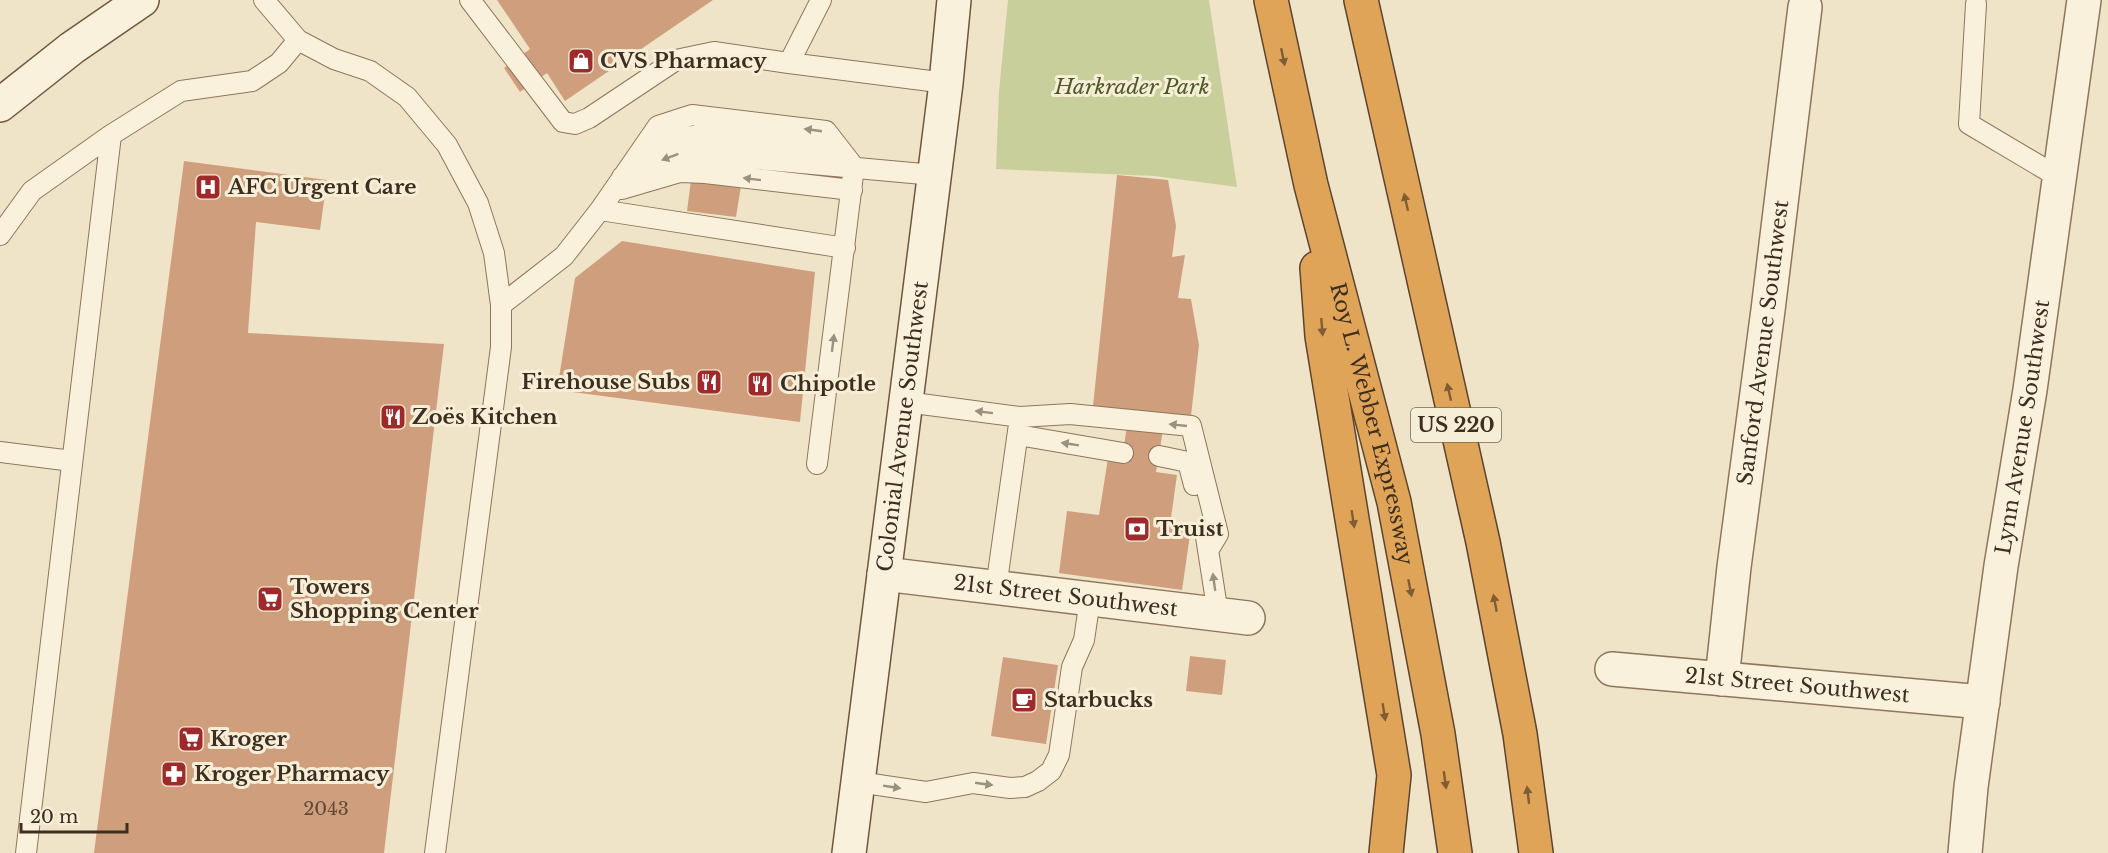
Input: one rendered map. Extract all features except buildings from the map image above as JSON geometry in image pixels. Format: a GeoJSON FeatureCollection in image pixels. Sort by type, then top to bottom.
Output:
{"type":"FeatureCollection","features":[{"type":"Feature","properties":{"kind":"highway","name":"Roy L. Webber Expressway"},"geometry":{"type":"LineString","coordinates":[[1271,0],[1311,185],[1394,502],[1438,734],[1455,853]]}},
{"type":"Feature","properties":{"kind":"highway","name":"US 220"},"geometry":{"type":"LineString","coordinates":[[1361,0],[1483,542],[1520,734],[1536,853]]}},
{"type":"Feature","properties":{"kind":"highway"},"geometry":{"type":"LineString","coordinates":[[1311,185],[1322,336],[1394,775],[1386,853]]}},
{"type":"Feature","properties":{"kind":"street"},"geometry":{"type":"LineString","coordinates":[[0,105],[72,48],[142,0]]}},
{"type":"Feature","properties":{"kind":"street","name":"Colonial Avenue Southwest"},"geometry":{"type":"LineString","coordinates":[[849,853],[946,83],[954,0]]}},
{"type":"Feature","properties":{"kind":"street","name":"Lynn Avenue Southwest"},"geometry":{"type":"LineString","coordinates":[[1965,853],[1971,787],[2001,566],[2030,390],[2084,0]]}},
{"type":"Feature","properties":{"kind":"street","name":"Sanford Avenue Southwest"},"geometry":{"type":"LineString","coordinates":[[1722,679],[1734,567],[1805,8]]}},
{"type":"Feature","properties":{"kind":"street","name":"21st Street Southwest"},"geometry":{"type":"LineString","coordinates":[[884,574],[1233,616]]}},
{"type":"Feature","properties":{"kind":"street","name":"21st Street Southwest"},"geometry":{"type":"LineString","coordinates":[[1612,669],[1983,702]]}},
{"type":"Feature","properties":{"kind":"lane"},"geometry":{"type":"LineString","coordinates":[[264,0],[298,40],[334,59],[370,71],[407,97],[447,145],[478,203],[494,253],[501,305],[501,348],[435,853]]}},
{"type":"Feature","properties":{"kind":"lane"},"geometry":{"type":"LineString","coordinates":[[470,0],[563,122],[575,124],[589,118],[676,60],[714,52],[946,83]]}},
{"type":"Feature","properties":{"kind":"lane"},"geometry":{"type":"LineString","coordinates":[[789,63],[821,0]]}},
{"type":"Feature","properties":{"kind":"lane"},"geometry":{"type":"LineString","coordinates":[[1976,4],[1969,124],[2060,178]]}},
{"type":"Feature","properties":{"kind":"lane"},"geometry":{"type":"LineString","coordinates":[[0,235],[32,191],[111,135],[181,91],[252,81],[279,63],[298,40]]}},
{"type":"Feature","properties":{"kind":"lane"},"geometry":{"type":"LineString","coordinates":[[501,305],[564,256],[600,210],[658,126],[692,114],[826,131],[854,167],[818,464]]}},
{"type":"Feature","properties":{"kind":"lane"},"geometry":{"type":"LineString","coordinates":[[26,853],[111,135]]}},
{"type":"Feature","properties":{"kind":"lane"},"geometry":{"type":"LineString","coordinates":[[616,185],[678,154],[703,154],[934,175]]}},
{"type":"Feature","properties":{"kind":"lane"},"geometry":{"type":"LineString","coordinates":[[616,185],[680,172],[852,190]]}},
{"type":"Feature","properties":{"kind":"lane"},"geometry":{"type":"LineString","coordinates":[[600,210],[845,248]]}},
{"type":"Feature","properties":{"kind":"lane"},"geometry":{"type":"LineString","coordinates":[[906,402],[1019,426],[1123,453]]}},
{"type":"Feature","properties":{"kind":"lane"},"geometry":{"type":"LineString","coordinates":[[1019,426],[1070,414],[1191,426],[1218,534],[1209,549]]}},
{"type":"Feature","properties":{"kind":"lane"},"geometry":{"type":"LineString","coordinates":[[996,588],[1019,426]]}},
{"type":"Feature","properties":{"kind":"lane"},"geometry":{"type":"LineString","coordinates":[[0,452],[72,461]]}},
{"type":"Feature","properties":{"kind":"lane"},"geometry":{"type":"LineString","coordinates":[[1158,456],[1188,462],[1209,549],[1233,616]]}},
{"type":"Feature","properties":{"kind":"lane"},"geometry":{"type":"LineString","coordinates":[[858,782],[926,792],[973,783],[1011,788],[1025,787],[1051,771],[1059,755],[1072,667],[1084,640],[1090,599]]}},
{"type":"Feature","properties":{"kind":"green space","name":"Harkrader Park"},"geometry":{"type":"Polygon","coordinates":[[[1008,0],[1209,0],[1237,187],[1154,176],[996,169],[999,91],[1008,0]]]}},
{"type":"Feature","properties":{"kind":"place","name":"CVS Pharmacy"},"geometry":{"type":"Point","coordinates":[581,61]}},
{"type":"Feature","properties":{"kind":"place","name":"AFC Urgent Care"},"geometry":{"type":"Point","coordinates":[208,187]}},
{"type":"Feature","properties":{"kind":"place","name":"Firehouse Subs"},"geometry":{"type":"Point","coordinates":[709,382]}},
{"type":"Feature","properties":{"kind":"place","name":"Chipotle"},"geometry":{"type":"Point","coordinates":[760,384]}},
{"type":"Feature","properties":{"kind":"place","name":"Zoës Kitchen"},"geometry":{"type":"Point","coordinates":[393,417]}},
{"type":"Feature","properties":{"kind":"place","name":"Truist"},"geometry":{"type":"Point","coordinates":[1137,529]}},
{"type":"Feature","properties":{"kind":"place","name":"Towers Shopping Center"},"geometry":{"type":"Point","coordinates":[270,599]}},
{"type":"Feature","properties":{"kind":"place","name":"Starbucks"},"geometry":{"type":"Point","coordinates":[1024,700]}},
{"type":"Feature","properties":{"kind":"place","name":"Kroger"},"geometry":{"type":"Point","coordinates":[191,739]}},
{"type":"Feature","properties":{"kind":"place","name":"Kroger Pharmacy"},"geometry":{"type":"Point","coordinates":[174,774]}}]}
